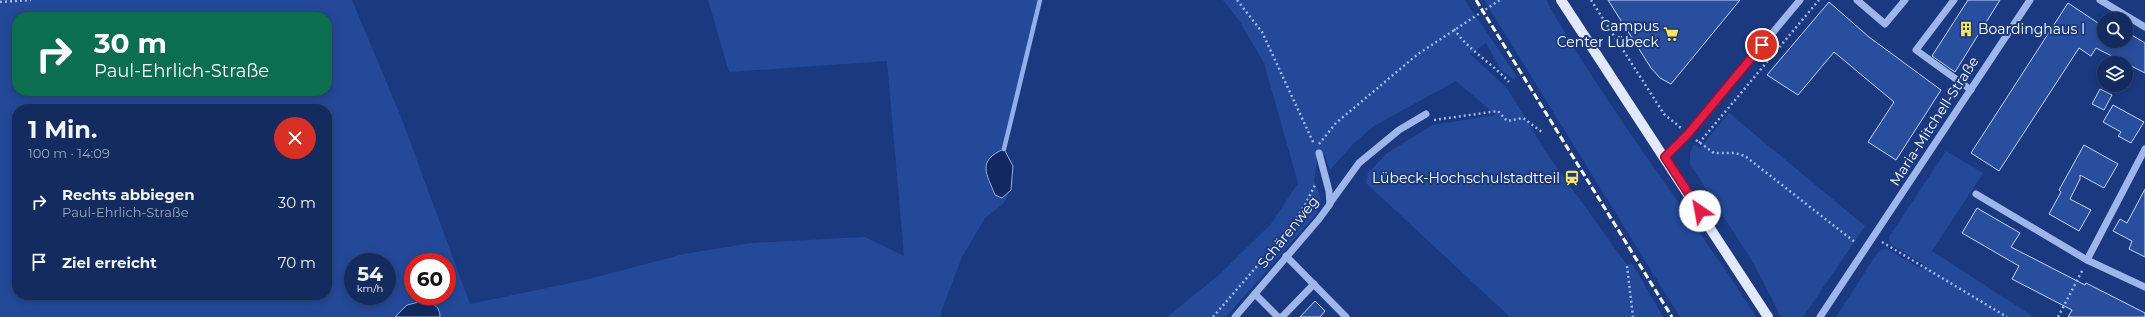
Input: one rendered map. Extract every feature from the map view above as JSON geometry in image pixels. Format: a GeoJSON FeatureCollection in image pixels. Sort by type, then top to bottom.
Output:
{"type":"FeatureCollection","features":[{"type":"Feature","properties":{"kind":"main road"},"geometry":{"type":"LineString","coordinates":[[1561,0],[1665,157],[1768,317]]}},
{"type":"Feature","properties":{"kind":"street"},"geometry":{"type":"LineString","coordinates":[[1665,157],[1688,134],[1800,0]]}},
{"type":"Feature","properties":{"kind":"street"},"geometry":{"type":"LineString","coordinates":[[1857,0],[1885,24],[1905,0]]}},
{"type":"Feature","properties":{"kind":"street"},"geometry":{"type":"LineString","coordinates":[[1954,0],[1916,50],[1971,90]]}},
{"type":"Feature","properties":{"kind":"street","name":"Maria-Mitchell-Straße"},"geometry":{"type":"LineString","coordinates":[[1820,317],[2030,0]]}},
{"type":"Feature","properties":{"kind":"street"},"geometry":{"type":"LineString","coordinates":[[2100,0],[2145,27]]}},
{"type":"Feature","properties":{"kind":"street"},"geometry":{"type":"LineString","coordinates":[[1330,204],[1359,163],[1399,130],[1426,114]]}},
{"type":"Feature","properties":{"kind":"street"},"geometry":{"type":"LineString","coordinates":[[2087,260],[2145,149]]}},
{"type":"Feature","properties":{"kind":"street","name":"Schärenweg"},"geometry":{"type":"LineString","coordinates":[[1235,317],[1319,219],[1330,204],[1325,170],[1317,150]]}},
{"type":"Feature","properties":{"kind":"street"},"geometry":{"type":"LineString","coordinates":[[1976,194],[2087,260],[2145,287]]}},
{"type":"Feature","properties":{"kind":"street"},"geometry":{"type":"LineString","coordinates":[[1286,256],[1346,317]]}},
{"type":"Feature","properties":{"kind":"street"},"geometry":{"type":"LineString","coordinates":[[1282,317],[1314,284]]}},
{"type":"Feature","properties":{"kind":"street"},"geometry":{"type":"LineString","coordinates":[[1255,294],[1278,317]]}},
{"type":"Feature","properties":{"kind":"path"},"geometry":{"type":"LineString","coordinates":[[0,2],[31,0]]}},
{"type":"Feature","properties":{"kind":"path"},"geometry":{"type":"LineString","coordinates":[[1237,0],[1262,32],[1317,150],[1336,123],[1418,54],[1500,0]]}},
{"type":"Feature","properties":{"kind":"path"},"geometry":{"type":"LineString","coordinates":[[1591,0],[1664,114],[1699,143],[1714,153],[1735,153],[1745,156],[1864,249]]}},
{"type":"Feature","properties":{"kind":"path"},"geometry":{"type":"LineString","coordinates":[[1699,143],[1819,0]]}},
{"type":"Feature","properties":{"kind":"path"},"geometry":{"type":"LineString","coordinates":[[1454,29],[1462,40],[1496,67],[1509,82]]}},
{"type":"Feature","properties":{"kind":"path"},"geometry":{"type":"LineString","coordinates":[[1426,114],[1435,120],[1498,111],[1507,121],[1522,118],[1542,132]]}},
{"type":"Feature","properties":{"kind":"path"},"geometry":{"type":"LineString","coordinates":[[1213,317],[1290,228],[1325,170]]}},
{"type":"Feature","properties":{"kind":"path"},"geometry":{"type":"LineString","coordinates":[[1874,237],[2007,317]]}},
{"type":"Feature","properties":{"kind":"path"},"geometry":{"type":"LineString","coordinates":[[2058,317],[2087,260]]}},
{"type":"Feature","properties":{"kind":"path"},"geometry":{"type":"LineString","coordinates":[[1627,266],[1632,317]]}},
{"type":"Feature","properties":{"kind":"shaded area"},"geometry":{"type":"Polygon","coordinates":[[[0,0],[352,0],[401,117],[451,253],[404,253],[404,305],[408,305],[395,317],[0,317],[0,0]]]}},
{"type":"Feature","properties":{"kind":"shaded area"},"geometry":{"type":"Polygon","coordinates":[[[708,0],[1041,0],[1004,149],[990,158],[986,169],[995,195],[1002,198],[1011,190],[1003,204],[985,218],[962,257],[941,312],[941,317],[440,317],[437,307],[434,305],[456,305],[456,266],[470,304],[585,280],[684,254],[752,243],[865,237],[904,256],[887,61],[729,72],[708,0]]]}},
{"type":"Feature","properties":{"kind":"shaded area"},"geometry":{"type":"Polygon","coordinates":[[[1223,0],[1465,0],[1517,77],[1513,79],[1501,70],[1486,43],[1470,54],[1507,88],[1547,154],[1627,265],[1632,263],[1663,317],[1510,317],[1366,183],[1368,173],[1386,154],[1432,125],[1496,115],[1456,81],[1374,126],[1354,143],[1330,170],[1324,154],[1317,160],[1314,181],[1321,199],[1317,213],[1226,317],[1167,317],[1220,274],[1271,224],[1298,183],[1264,63],[1240,22],[1223,0]]]}},
{"type":"Feature","properties":{"kind":"shaded area"},"geometry":{"type":"Polygon","coordinates":[[[1484,0],[1546,0],[1595,81],[1756,317],[1680,317],[1484,0]]]}},
{"type":"Feature","properties":{"kind":"shaded area"},"geometry":{"type":"Polygon","coordinates":[[[1729,113],[1865,226],[1803,317],[1781,317],[1754,264],[1690,164],[1690,153],[1694,144],[1700,148],[1729,113]]]}},
{"type":"Feature","properties":{"kind":"shaded area"},"geometry":{"type":"Polygon","coordinates":[[[1004,149],[1013,166],[1011,190],[1002,198],[995,195],[986,169],[990,158],[1004,149]]]}},
{"type":"Feature","properties":{"kind":"shaded area"},"geometry":{"type":"Polygon","coordinates":[[[1946,151],[1983,173],[1932,251],[2034,317],[1836,317],[1878,252],[1883,249],[1889,250],[1922,269],[1924,265],[1892,245],[1889,241],[1889,237],[1946,151]]]}},
{"type":"Feature","properties":{"kind":"shaded area"},"geometry":{"type":"Polygon","coordinates":[[[407,305],[434,305],[440,313],[440,317],[395,317],[407,305]]]}},
{"type":"Feature","properties":{"kind":"building","name":"Campus Center Lübeck"},"geometry":{"type":"Polygon","coordinates":[[[1608,0],[1740,0],[1671,84],[1660,78],[1651,68],[1608,0]]]}},
{"type":"Feature","properties":{"kind":"building","name":"Boardinghaus I"},"geometry":{"type":"Polygon","coordinates":[[[1968,0],[2000,0],[1955,72],[1932,56],[1968,0]]]}},
{"type":"Feature","properties":{"kind":"building"},"geometry":{"type":"Polygon","coordinates":[[[1829,2],[1869,37],[1941,90],[1896,160],[1868,142],[1894,102],[1834,52],[1798,95],[1767,75],[1829,2]]]}},
{"type":"Feature","properties":{"kind":"building"},"geometry":{"type":"Polygon","coordinates":[[[2068,3],[2097,22],[2097,48],[2133,48],[2133,36],[2145,43],[2145,73],[2133,67],[2133,56],[2112,56],[2096,48],[2091,56],[2079,48],[1999,171],[1971,153],[2068,3]]]}},
{"type":"Feature","properties":{"kind":"building"},"geometry":{"type":"Polygon","coordinates":[[[2098,92],[2106,92],[2112,95],[2104,110],[2092,104],[2098,92]]]}},
{"type":"Feature","properties":{"kind":"building"},"geometry":{"type":"Polygon","coordinates":[[[2113,105],[2144,122],[2131,143],[2118,136],[2121,132],[2103,122],[2113,105]]]}},
{"type":"Feature","properties":{"kind":"building"},"geometry":{"type":"Polygon","coordinates":[[[2084,145],[2118,164],[2104,188],[2080,175],[2080,179],[2070,199],[2091,210],[2079,231],[2049,214],[2061,192],[2059,190],[2084,145]]]}},
{"type":"Feature","properties":{"kind":"building"},"geometry":{"type":"Polygon","coordinates":[[[2145,189],[2145,257],[2129,249],[2132,241],[2113,231],[2120,219],[2127,223],[2145,189]]]}},
{"type":"Feature","properties":{"kind":"building"},"geometry":{"type":"Polygon","coordinates":[[[1977,208],[2020,233],[2011,247],[2085,285],[2086,283],[2145,313],[2145,317],[2068,317],[2072,310],[2012,279],[2019,266],[1962,233],[1977,208]]]}},
{"type":"Feature","properties":{"kind":"building"},"geometry":{"type":"Polygon","coordinates":[[[1315,301],[1325,311],[1320,317],[1300,317],[1315,301]]]}},
{"type":"Feature","properties":{"kind":"waterway"},"geometry":{"type":"LineString","coordinates":[[1004,149],[1040,0]]}},
{"type":"Feature","properties":{"kind":"railway"},"geometry":{"type":"LineString","coordinates":[[1476,0],[1672,317]]}},
{"type":"Feature","properties":{"kind":"place","name":"Boardinghaus I"},"geometry":{"type":"Point","coordinates":[1966,29]}},
{"type":"Feature","properties":{"kind":"place","name":"Campus Center Lübeck"},"geometry":{"type":"Point","coordinates":[1671,34]}},
{"type":"Feature","properties":{"kind":"place","name":"Lübeck-Hochschulstadtteil"},"geometry":{"type":"Point","coordinates":[1572,178]}},
{"type":"Feature","properties":{"kind":"route"},"geometry":{"type":"LineString","coordinates":[[1700,211],[1665,157],[1684,139],[1762,45]]}}]}
